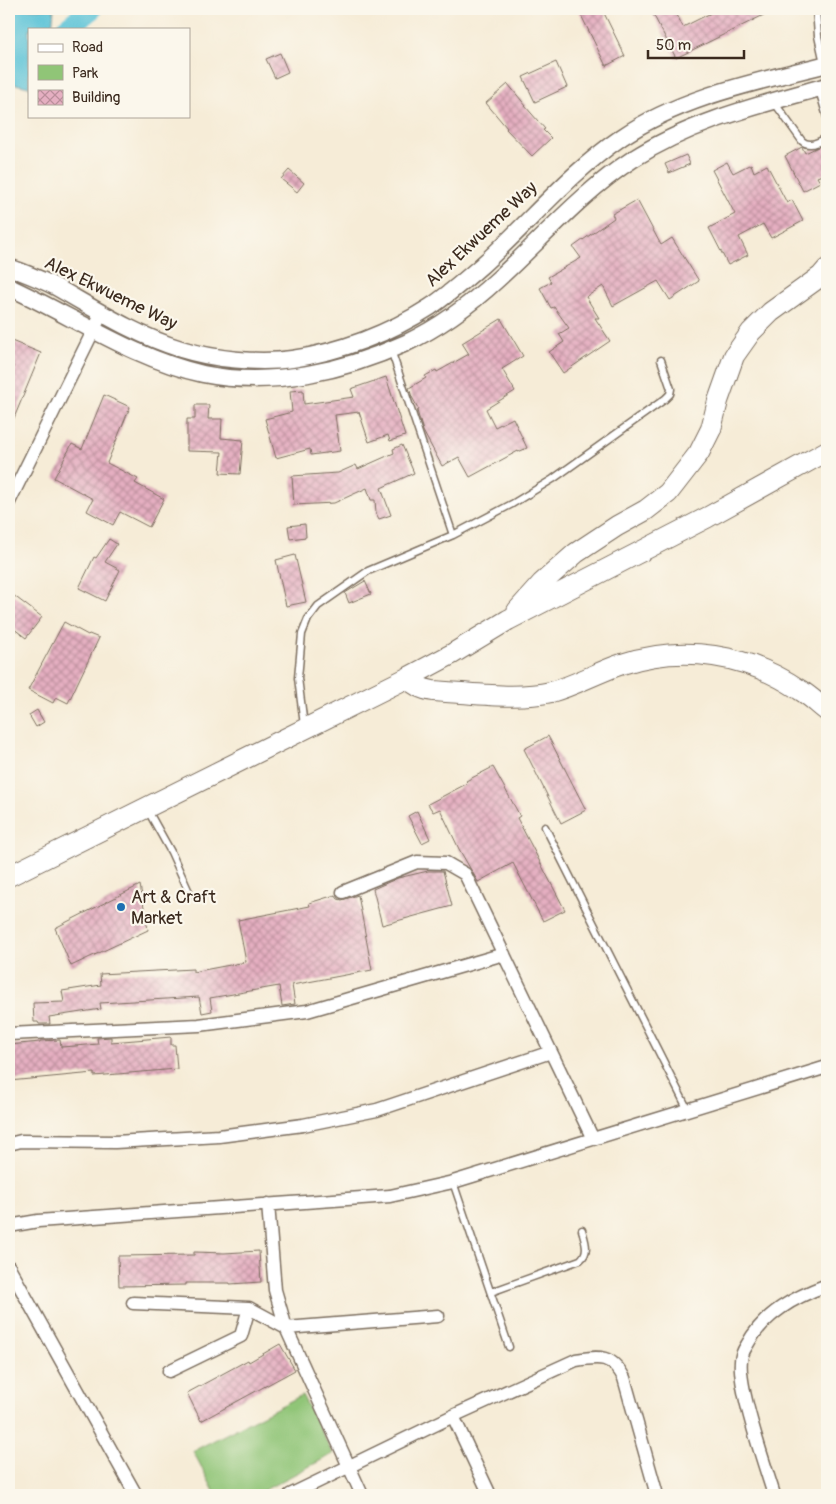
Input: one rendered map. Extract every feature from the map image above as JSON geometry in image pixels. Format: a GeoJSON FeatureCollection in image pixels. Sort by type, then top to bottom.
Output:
{"type":"FeatureCollection","features":[{"type":"Feature","properties":{"kind":"main road"},"geometry":{"type":"LineString","coordinates":[[508,620],[542,584],[576,553],[617,526],[646,510],[668,493],[699,453],[710,429],[734,356],[751,332],[771,312],[825,273]]}},
{"type":"Feature","properties":{"kind":"main road"},"geometry":{"type":"LineString","coordinates":[[9,876],[407,678],[452,654],[508,620],[708,518],[827,451]]}},
{"type":"Feature","properties":{"kind":"main road"},"geometry":{"type":"LineString","coordinates":[[407,678],[422,689],[433,691],[520,696],[550,692],[585,680],[621,664],[650,656],[709,654],[741,661],[768,672],[800,690],[827,711]]}},
{"type":"Feature","properties":{"kind":"street","name":"Alex Ekwueme Way"},"geometry":{"type":"LineString","coordinates":[[9,266],[150,337],[181,349],[231,359],[261,360],[290,359],[320,353],[351,345],[393,327],[430,307],[481,266],[560,188],[598,154],[644,124],[676,107],[704,97],[826,64]]}},
{"type":"Feature","properties":{"kind":"street"},"geometry":{"type":"LineString","coordinates":[[9,288],[173,366],[229,378],[289,378],[316,373],[391,349],[408,342],[439,324],[468,304],[495,281],[530,250],[574,205],[630,160],[679,133],[705,122],[823,88]]}},
{"type":"Feature","properties":{"kind":"street"},"geometry":{"type":"LineString","coordinates":[[9,502],[102,313]]}},
{"type":"Feature","properties":{"kind":"street"},"geometry":{"type":"LineString","coordinates":[[343,892],[417,862],[446,863],[465,874],[593,1139]]}},
{"type":"Feature","properties":{"kind":"street"},"geometry":{"type":"LineString","coordinates":[[9,1034],[199,1025],[307,1011],[504,954]]}},
{"type":"Feature","properties":{"kind":"street"},"geometry":{"type":"LineString","coordinates":[[9,1144],[21,1142],[115,1142],[220,1136],[303,1125],[377,1110],[552,1052]]}},
{"type":"Feature","properties":{"kind":"street"},"geometry":{"type":"LineString","coordinates":[[9,1226],[38,1221],[390,1196],[453,1182],[827,1067]]}},
{"type":"Feature","properties":{"kind":"street"},"geometry":{"type":"LineString","coordinates":[[268,1204],[275,1290],[286,1328],[362,1495]]}},
{"type":"Feature","properties":{"kind":"street"},"geometry":{"type":"LineString","coordinates":[[9,1268],[136,1495]]}},
{"type":"Feature","properties":{"kind":"street"},"geometry":{"type":"LineString","coordinates":[[774,1495],[745,1395],[741,1376],[741,1356],[753,1334],[776,1310],[806,1293],[827,1285]]}},
{"type":"Feature","properties":{"kind":"street"},"geometry":{"type":"LineString","coordinates":[[133,1303],[248,1308],[286,1328],[438,1316]]}},
{"type":"Feature","properties":{"kind":"street"},"geometry":{"type":"LineString","coordinates":[[169,1371],[241,1336],[248,1308]]}},
{"type":"Feature","properties":{"kind":"street"},"geometry":{"type":"LineString","coordinates":[[290,1495],[452,1416],[576,1360],[592,1357],[606,1359],[618,1366],[624,1378],[657,1495]]}},
{"type":"Feature","properties":{"kind":"street"},"geometry":{"type":"LineString","coordinates":[[452,1416],[490,1495]]}},
{"type":"Feature","properties":{"kind":"lane"},"geometry":{"type":"LineString","coordinates":[[816,9],[818,36],[826,64]]}},
{"type":"Feature","properties":{"kind":"lane"},"geometry":{"type":"LineString","coordinates":[[823,88],[827,118]]}},
{"type":"Feature","properties":{"kind":"lane"},"geometry":{"type":"LineString","coordinates":[[773,102],[806,144],[812,145],[827,137]]}},
{"type":"Feature","properties":{"kind":"lane"},"geometry":{"type":"LineString","coordinates":[[391,349],[453,535]]}},
{"type":"Feature","properties":{"kind":"lane"},"geometry":{"type":"LineString","coordinates":[[304,729],[298,678],[302,634],[308,619],[318,606],[368,572],[453,535],[512,504],[553,479],[665,399],[670,394],[671,389],[661,360]]}},
{"type":"Feature","properties":{"kind":"lane"},"geometry":{"type":"LineString","coordinates":[[146,808],[171,852],[190,894]]}},
{"type":"Feature","properties":{"kind":"lane"},"geometry":{"type":"LineString","coordinates":[[545,827],[688,1110]]}},
{"type":"Feature","properties":{"kind":"lane"},"geometry":{"type":"LineString","coordinates":[[453,1182],[509,1347]]}},
{"type":"Feature","properties":{"kind":"lane"},"geometry":{"type":"LineString","coordinates":[[491,1292],[580,1260],[585,1256],[587,1250],[582,1230]]}},
{"type":"Feature","properties":{"kind":"green space"},"geometry":{"type":"Polygon","coordinates":[[[302,1395],[333,1454],[255,1495],[216,1495],[193,1451],[302,1395]]]}},
{"type":"Feature","properties":{"kind":"water"},"geometry":{"type":"Polygon","coordinates":[[[9,9],[54,9],[52,28],[28,28],[28,87],[15,84],[9,85],[9,9]]]}},
{"type":"Feature","properties":{"kind":"building"},"geometry":{"type":"Polygon","coordinates":[[[578,9],[602,9],[625,56],[606,66],[578,9]]]}},
{"type":"Feature","properties":{"kind":"building"},"geometry":{"type":"Polygon","coordinates":[[[664,9],[674,9],[683,27],[719,9],[776,9],[676,58],[653,14],[664,9]]]}},
{"type":"Feature","properties":{"kind":"building"},"geometry":{"type":"Polygon","coordinates":[[[280,53],[288,72],[275,78],[266,59],[280,53]]]}},
{"type":"Feature","properties":{"kind":"building"},"geometry":{"type":"Polygon","coordinates":[[[556,62],[567,87],[535,102],[523,77],[556,62]]]}},
{"type":"Feature","properties":{"kind":"building"},"geometry":{"type":"Polygon","coordinates":[[[508,84],[551,138],[532,156],[506,129],[486,103],[508,84]]]}},
{"type":"Feature","properties":{"kind":"building"},"geometry":{"type":"Polygon","coordinates":[[[827,143],[827,173],[817,177],[820,182],[803,191],[785,156],[802,147],[805,153],[827,143]]]}},
{"type":"Feature","properties":{"kind":"building"},"geometry":{"type":"Polygon","coordinates":[[[686,155],[690,164],[669,173],[665,164],[686,155]]]}},
{"type":"Feature","properties":{"kind":"building"},"geometry":{"type":"Polygon","coordinates":[[[727,162],[733,173],[751,164],[754,172],[767,165],[787,203],[792,200],[803,221],[771,238],[763,224],[739,237],[748,255],[728,265],[709,228],[735,214],[712,170],[727,162]]]}},
{"type":"Feature","properties":{"kind":"building"},"geometry":{"type":"Polygon","coordinates":[[[289,170],[304,183],[297,192],[281,179],[289,170]]]}},
{"type":"Feature","properties":{"kind":"building"},"geometry":{"type":"Polygon","coordinates":[[[637,200],[661,245],[672,238],[699,281],[670,300],[658,281],[613,306],[603,286],[586,297],[599,318],[595,318],[610,341],[563,373],[549,352],[564,342],[559,334],[569,328],[554,307],[551,308],[540,288],[551,282],[548,277],[581,258],[573,247],[614,218],[612,214],[637,200]]]}},
{"type":"Feature","properties":{"kind":"building"},"geometry":{"type":"Polygon","coordinates":[[[501,319],[523,356],[502,369],[515,391],[486,409],[495,427],[513,418],[527,448],[470,477],[459,457],[442,466],[423,431],[417,411],[419,410],[409,388],[426,378],[425,376],[436,370],[437,372],[469,354],[462,343],[501,319]]]}},
{"type":"Feature","properties":{"kind":"building"},"geometry":{"type":"Polygon","coordinates":[[[9,340],[41,353],[9,430],[9,380],[14,367],[9,365],[9,340]]]}},
{"type":"Feature","properties":{"kind":"building"},"geometry":{"type":"Polygon","coordinates":[[[386,377],[405,436],[390,441],[388,435],[369,442],[359,412],[335,415],[340,451],[311,455],[310,449],[276,458],[265,419],[292,412],[290,391],[303,390],[304,404],[354,397],[351,389],[386,377]]]}},
{"type":"Feature","properties":{"kind":"building"},"geometry":{"type":"Polygon","coordinates":[[[104,395],[130,407],[107,463],[138,479],[135,483],[164,499],[149,527],[120,512],[113,525],[87,511],[93,499],[54,478],[72,444],[82,449],[104,395]]]}},
{"type":"Feature","properties":{"kind":"building"},"geometry":{"type":"Polygon","coordinates":[[[195,405],[209,405],[208,419],[222,419],[221,438],[243,440],[240,474],[220,473],[222,452],[187,451],[187,419],[195,419],[195,405]]]}},
{"type":"Feature","properties":{"kind":"building"},"geometry":{"type":"Polygon","coordinates":[[[402,445],[414,473],[381,488],[391,515],[379,519],[376,513],[375,500],[371,500],[367,488],[334,503],[294,505],[292,476],[338,473],[356,465],[358,469],[394,453],[393,449],[402,445]]]}},
{"type":"Feature","properties":{"kind":"building"},"geometry":{"type":"Polygon","coordinates":[[[305,524],[306,537],[290,539],[288,526],[305,524]]]}},
{"type":"Feature","properties":{"kind":"building"},"geometry":{"type":"Polygon","coordinates":[[[109,539],[117,544],[105,562],[120,570],[105,601],[79,588],[94,557],[96,558],[109,539]]]}},
{"type":"Feature","properties":{"kind":"building"},"geometry":{"type":"Polygon","coordinates":[[[295,555],[306,602],[286,606],[276,560],[295,555]]]}},
{"type":"Feature","properties":{"kind":"building"},"geometry":{"type":"Polygon","coordinates":[[[365,581],[371,594],[349,603],[345,593],[365,581]]]}},
{"type":"Feature","properties":{"kind":"building"},"geometry":{"type":"Polygon","coordinates":[[[9,592],[42,617],[26,638],[9,625],[9,592]]]}},
{"type":"Feature","properties":{"kind":"building"},"geometry":{"type":"Polygon","coordinates":[[[64,622],[88,635],[99,638],[68,703],[56,697],[53,703],[28,690],[64,622]]]}},
{"type":"Feature","properties":{"kind":"building"},"geometry":{"type":"Polygon","coordinates":[[[37,710],[44,722],[36,727],[29,715],[37,710]]]}},
{"type":"Feature","properties":{"kind":"building"},"geometry":{"type":"Polygon","coordinates":[[[548,736],[586,810],[561,823],[524,749],[548,736]]]}},
{"type":"Feature","properties":{"kind":"building"},"geometry":{"type":"Polygon","coordinates":[[[493,767],[520,816],[517,818],[565,910],[543,921],[513,863],[478,882],[459,849],[440,809],[433,812],[428,804],[468,783],[466,781],[493,767]]]}},
{"type":"Feature","properties":{"kind":"building"},"geometry":{"type":"Polygon","coordinates":[[[417,811],[430,839],[422,843],[408,816],[417,811]]]}},
{"type":"Feature","properties":{"kind":"building"},"geometry":{"type":"Polygon","coordinates":[[[428,871],[443,871],[452,906],[382,925],[373,889],[398,878],[428,871]]]}},
{"type":"Feature","properties":{"kind":"building","name":"Art & Craft Market"},"geometry":{"type":"Polygon","coordinates":[[[140,885],[148,930],[71,966],[55,928],[140,885]]]}},
{"type":"Feature","properties":{"kind":"building"},"geometry":{"type":"Polygon","coordinates":[[[335,895],[338,899],[342,900],[358,895],[372,970],[292,985],[295,1004],[282,1006],[279,986],[210,998],[212,1011],[202,1013],[199,997],[100,1003],[101,1009],[49,1017],[50,1024],[34,1022],[33,1003],[64,1002],[62,991],[101,985],[100,974],[193,969],[193,972],[246,962],[238,920],[310,906],[309,903],[335,895]]]}},
{"type":"Feature","properties":{"kind":"building"},"geometry":{"type":"Polygon","coordinates":[[[111,1037],[111,1042],[171,1037],[171,1045],[175,1045],[177,1069],[94,1076],[94,1073],[9,1081],[9,1045],[60,1040],[61,1047],[75,1046],[98,1044],[97,1038],[111,1037]]]}},
{"type":"Feature","properties":{"kind":"building"},"geometry":{"type":"Polygon","coordinates":[[[259,1251],[261,1282],[119,1286],[118,1256],[194,1255],[194,1252],[259,1251]]]}},
{"type":"Feature","properties":{"kind":"building"},"geometry":{"type":"Polygon","coordinates":[[[280,1344],[295,1370],[201,1421],[187,1393],[280,1344]]]}},
{"type":"Feature","properties":{"kind":"waterway"},"geometry":{"type":"LineString","coordinates":[[67,28],[91,9]]}},
{"type":"Feature","properties":{"kind":"place","name":"Art & Craft Market"},"geometry":{"type":"Point","coordinates":[121,907]}}]}
